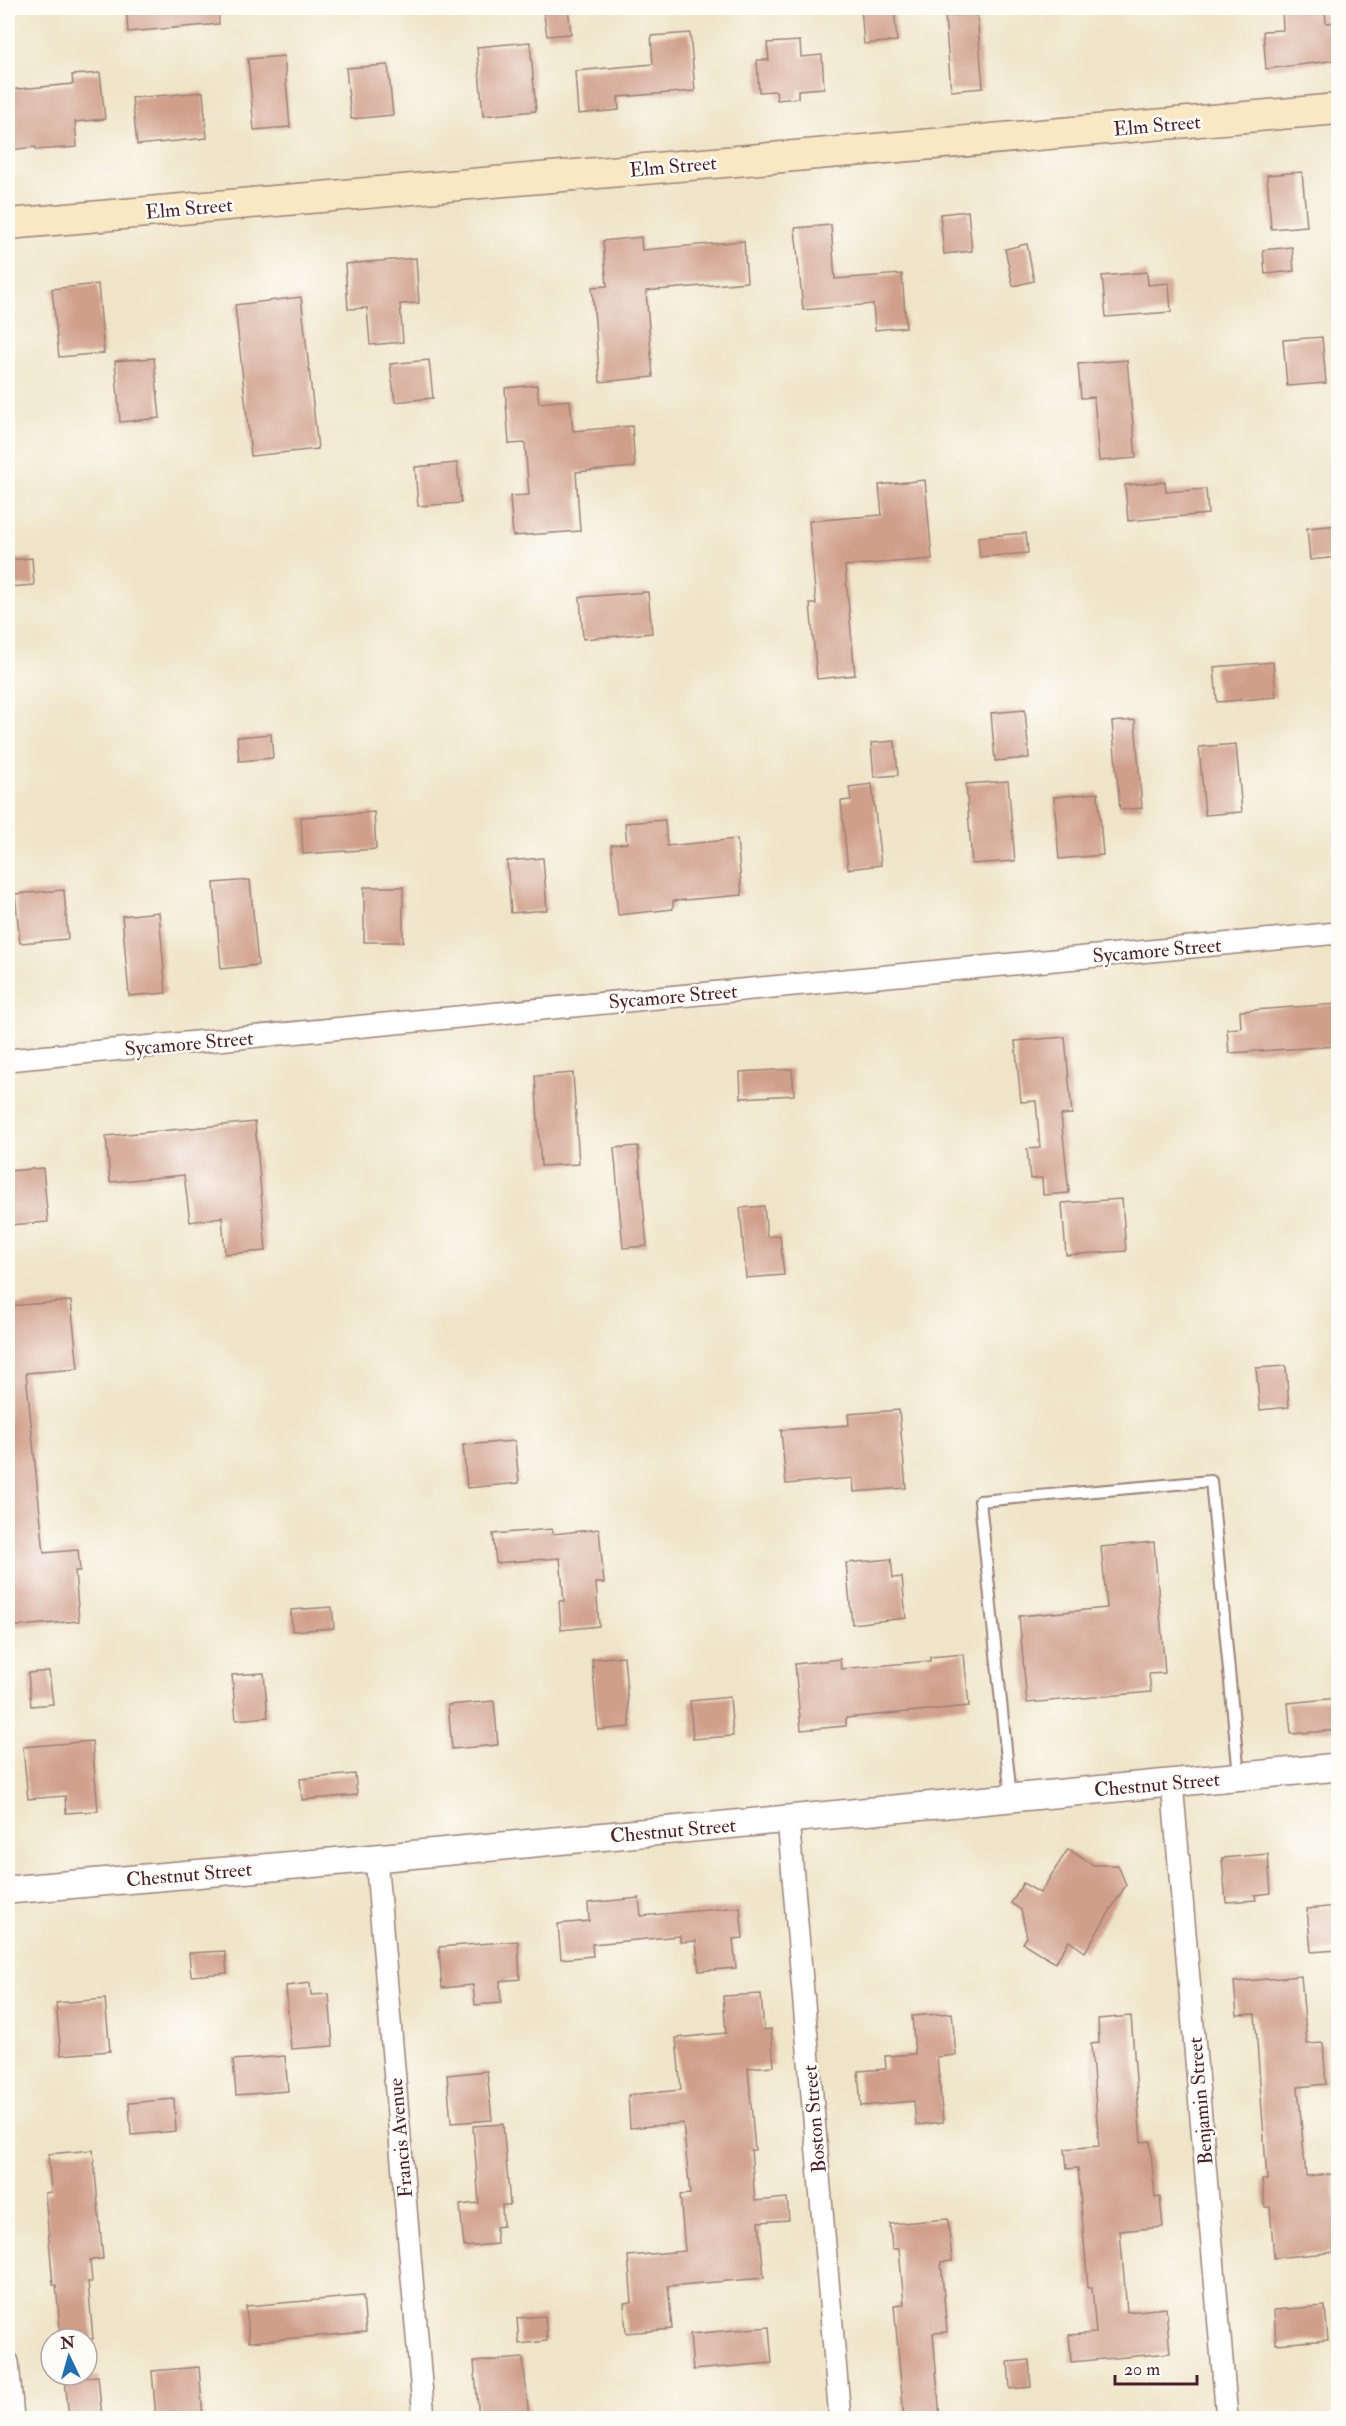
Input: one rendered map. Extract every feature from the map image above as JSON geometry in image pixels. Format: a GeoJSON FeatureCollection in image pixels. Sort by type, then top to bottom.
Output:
{"type":"FeatureCollection","features":[{"type":"Feature","properties":{"kind":"main road","name":"Elm Street"},"geometry":{"type":"LineString","coordinates":[[8,224],[1338,109]]}},
{"type":"Feature","properties":{"kind":"street","name":"Sycamore Street"},"geometry":{"type":"LineString","coordinates":[[8,1060],[1338,933]]}},
{"type":"Feature","properties":{"kind":"street","name":"Chestnut Street"},"geometry":{"type":"LineString","coordinates":[[8,1890],[376,1858],[1338,1767]]}},
{"type":"Feature","properties":{"kind":"street","name":"Benjamin Street"},"geometry":{"type":"LineString","coordinates":[[1172,1783],[1227,2418]]}},
{"type":"Feature","properties":{"kind":"street","name":"Boston Street"},"geometry":{"type":"LineString","coordinates":[[788,1819],[840,2418]]}},
{"type":"Feature","properties":{"kind":"street","name":"Francis Avenue"},"geometry":{"type":"LineString","coordinates":[[376,1858],[424,2418]]}},
{"type":"Feature","properties":{"kind":"street"},"geometry":{"type":"LineString","coordinates":[[8,2362],[13,2418]]}},
{"type":"Feature","properties":{"kind":"lane"},"geometry":{"type":"LineString","coordinates":[[1011,1797],[980,1501],[1211,1481],[1239,1776]]}},
{"type":"Feature","properties":{"kind":"building"},"geometry":{"type":"Polygon","coordinates":[[[126,8],[218,8],[219,24],[128,32],[126,8]]]}},
{"type":"Feature","properties":{"kind":"building"},"geometry":{"type":"Polygon","coordinates":[[[543,8],[568,8],[571,34],[547,36],[543,8]]]}},
{"type":"Feature","properties":{"kind":"building"},"geometry":{"type":"Polygon","coordinates":[[[861,8],[894,8],[897,41],[864,44],[861,8]]]}},
{"type":"Feature","properties":{"kind":"building"},"geometry":{"type":"Polygon","coordinates":[[[1282,8],[1325,8],[1326,23],[1338,22],[1338,60],[1266,69],[1263,31],[1283,30],[1282,8]]]}},
{"type":"Feature","properties":{"kind":"building"},"geometry":{"type":"Polygon","coordinates":[[[977,13],[983,88],[951,91],[945,16],[977,13]]]}},
{"type":"Feature","properties":{"kind":"building"},"geometry":{"type":"Polygon","coordinates":[[[690,33],[695,91],[618,97],[619,110],[578,114],[575,71],[653,64],[651,36],[690,33]]]}},
{"type":"Feature","properties":{"kind":"building"},"geometry":{"type":"Polygon","coordinates":[[[800,41],[801,57],[822,55],[824,88],[798,90],[798,98],[777,100],[776,91],[759,92],[757,60],[769,60],[767,43],[800,41]]]}},
{"type":"Feature","properties":{"kind":"building"},"geometry":{"type":"Polygon","coordinates":[[[530,42],[536,111],[483,116],[477,47],[530,42]]]}},
{"type":"Feature","properties":{"kind":"building"},"geometry":{"type":"Polygon","coordinates":[[[284,56],[290,127],[254,130],[248,59],[284,56]]]}},
{"type":"Feature","properties":{"kind":"building"},"geometry":{"type":"Polygon","coordinates":[[[388,65],[393,115],[351,119],[346,68],[388,65]]]}},
{"type":"Feature","properties":{"kind":"building"},"geometry":{"type":"Polygon","coordinates":[[[100,73],[105,119],[75,122],[77,147],[8,150],[8,90],[73,84],[72,75],[100,73]]]}},
{"type":"Feature","properties":{"kind":"building"},"geometry":{"type":"Polygon","coordinates":[[[203,92],[207,138],[137,145],[132,98],[203,92]]]}},
{"type":"Feature","properties":{"kind":"building"},"geometry":{"type":"Polygon","coordinates":[[[1302,172],[1307,226],[1271,229],[1267,175],[1302,172]]]}},
{"type":"Feature","properties":{"kind":"building"},"geometry":{"type":"Polygon","coordinates":[[[968,211],[972,251],[944,254],[940,214],[968,211]]]}},
{"type":"Feature","properties":{"kind":"building"},"geometry":{"type":"Polygon","coordinates":[[[831,225],[835,279],[902,274],[906,327],[875,330],[873,304],[803,310],[795,228],[831,225]]]}},
{"type":"Feature","properties":{"kind":"building"},"geometry":{"type":"Polygon","coordinates":[[[641,237],[642,250],[744,241],[747,282],[646,291],[653,377],[600,382],[592,287],[607,286],[603,241],[641,237]]]}},
{"type":"Feature","properties":{"kind":"building"},"geometry":{"type":"Polygon","coordinates":[[[1027,244],[1034,281],[1013,286],[1005,249],[1027,244]]]}},
{"type":"Feature","properties":{"kind":"building"},"geometry":{"type":"Polygon","coordinates":[[[1292,247],[1294,271],[1265,274],[1263,250],[1292,247]]]}},
{"type":"Feature","properties":{"kind":"building"},"geometry":{"type":"Polygon","coordinates":[[[416,258],[419,303],[400,304],[403,342],[370,345],[367,308],[348,309],[345,264],[416,258]]]}},
{"type":"Feature","properties":{"kind":"building"},"geometry":{"type":"Polygon","coordinates":[[[1147,272],[1148,285],[1169,283],[1171,312],[1106,317],[1102,276],[1147,272]]]}},
{"type":"Feature","properties":{"kind":"building"},"geometry":{"type":"Polygon","coordinates":[[[98,284],[104,353],[59,357],[52,289],[98,284]]]}},
{"type":"Feature","properties":{"kind":"building"},"geometry":{"type":"Polygon","coordinates":[[[301,297],[318,449],[251,456],[235,305],[301,297]]]}},
{"type":"Feature","properties":{"kind":"building"},"geometry":{"type":"Polygon","coordinates":[[[1322,337],[1326,383],[1287,386],[1283,340],[1322,337]]]}},
{"type":"Feature","properties":{"kind":"building"},"geometry":{"type":"Polygon","coordinates":[[[154,358],[160,418],[120,422],[115,361],[154,358]]]}},
{"type":"Feature","properties":{"kind":"building"},"geometry":{"type":"Polygon","coordinates":[[[429,360],[433,398],[395,402],[390,364],[429,360]]]}},
{"type":"Feature","properties":{"kind":"building"},"geometry":{"type":"Polygon","coordinates":[[[1127,360],[1136,458],[1099,461],[1094,397],[1081,398],[1078,364],[1127,360]]]}},
{"type":"Feature","properties":{"kind":"building"},"geometry":{"type":"Polygon","coordinates":[[[537,385],[539,403],[570,400],[573,431],[632,426],[635,467],[576,472],[580,531],[513,536],[510,496],[529,495],[525,443],[509,444],[505,388],[537,385]]]}},
{"type":"Feature","properties":{"kind":"building"},"geometry":{"type":"Polygon","coordinates":[[[457,463],[461,503],[418,506],[415,467],[457,463]]]}},
{"type":"Feature","properties":{"kind":"building"},"geometry":{"type":"Polygon","coordinates":[[[925,480],[932,559],[845,566],[855,675],[817,679],[810,604],[816,604],[809,521],[882,515],[879,485],[925,480]]]}},
{"type":"Feature","properties":{"kind":"building"},"geometry":{"type":"Polygon","coordinates":[[[1165,482],[1166,492],[1206,489],[1208,514],[1128,521],[1125,485],[1165,482]]]}},
{"type":"Feature","properties":{"kind":"building"},"geometry":{"type":"Polygon","coordinates":[[[1338,525],[1338,557],[1310,560],[1307,528],[1338,525]]]}},
{"type":"Feature","properties":{"kind":"building"},"geometry":{"type":"Polygon","coordinates":[[[1026,533],[1028,553],[980,557],[978,537],[1026,533]]]}},
{"type":"Feature","properties":{"kind":"building"},"geometry":{"type":"Polygon","coordinates":[[[32,558],[34,585],[8,587],[8,560],[32,558]]]}},
{"type":"Feature","properties":{"kind":"building"},"geometry":{"type":"Polygon","coordinates":[[[648,592],[652,633],[583,639],[580,597],[648,592]]]}},
{"type":"Feature","properties":{"kind":"building"},"geometry":{"type":"Polygon","coordinates":[[[1273,662],[1276,697],[1217,702],[1214,667],[1273,662]]]}},
{"type":"Feature","properties":{"kind":"building"},"geometry":{"type":"Polygon","coordinates":[[[1025,710],[1029,758],[995,761],[991,713],[1025,710]]]}},
{"type":"Feature","properties":{"kind":"building"},"geometry":{"type":"Polygon","coordinates":[[[1135,720],[1142,808],[1120,810],[1112,722],[1135,720]]]}},
{"type":"Feature","properties":{"kind":"building"},"geometry":{"type":"Polygon","coordinates":[[[271,734],[273,758],[239,761],[237,737],[271,734]]]}},
{"type":"Feature","properties":{"kind":"building"},"geometry":{"type":"Polygon","coordinates":[[[895,741],[898,775],[874,777],[871,743],[895,741]]]}},
{"type":"Feature","properties":{"kind":"building"},"geometry":{"type":"Polygon","coordinates":[[[1236,744],[1242,812],[1205,815],[1199,747],[1236,744]]]}},
{"type":"Feature","properties":{"kind":"building"},"geometry":{"type":"Polygon","coordinates":[[[1008,781],[1015,861],[972,864],[966,784],[1008,781]]]}},
{"type":"Feature","properties":{"kind":"building"},"geometry":{"type":"Polygon","coordinates":[[[872,784],[881,865],[848,869],[841,801],[851,800],[849,787],[872,784]]]}},
{"type":"Feature","properties":{"kind":"building"},"geometry":{"type":"Polygon","coordinates":[[[1098,793],[1103,855],[1059,859],[1054,797],[1098,793]]]}},
{"type":"Feature","properties":{"kind":"building"},"geometry":{"type":"Polygon","coordinates":[[[374,812],[376,849],[303,854],[301,817],[374,812]]]}},
{"type":"Feature","properties":{"kind":"building"},"geometry":{"type":"Polygon","coordinates":[[[665,820],[667,846],[737,839],[742,895],[673,901],[673,909],[618,915],[611,845],[627,843],[625,823],[665,820]]]}},
{"type":"Feature","properties":{"kind":"building"},"geometry":{"type":"Polygon","coordinates":[[[543,858],[547,910],[511,913],[507,861],[543,858]]]}},
{"type":"Feature","properties":{"kind":"building"},"geometry":{"type":"Polygon","coordinates":[[[250,880],[258,965],[221,969],[214,883],[250,880]]]}},
{"type":"Feature","properties":{"kind":"building"},"geometry":{"type":"Polygon","coordinates":[[[364,887],[403,887],[403,942],[364,942],[364,887]]]}},
{"type":"Feature","properties":{"kind":"building"},"geometry":{"type":"Polygon","coordinates":[[[64,890],[68,939],[20,943],[15,894],[64,890]]]}},
{"type":"Feature","properties":{"kind":"building"},"geometry":{"type":"Polygon","coordinates":[[[159,912],[166,993],[129,996],[122,916],[159,912]]]}},
{"type":"Feature","properties":{"kind":"building"},"geometry":{"type":"Polygon","coordinates":[[[1338,1004],[1338,1046],[1229,1053],[1227,1029],[1241,1028],[1240,1011],[1338,1004]]]}},
{"type":"Feature","properties":{"kind":"building"},"geometry":{"type":"Polygon","coordinates":[[[1065,1037],[1072,1114],[1061,1115],[1069,1193],[1043,1195],[1042,1178],[1030,1179],[1027,1149],[1040,1148],[1036,1101],[1021,1102],[1015,1041],[1065,1037]]]}},
{"type":"Feature","properties":{"kind":"building"},"geometry":{"type":"Polygon","coordinates":[[[792,1069],[794,1095],[741,1098],[740,1072],[792,1069]]]}},
{"type":"Feature","properties":{"kind":"building"},"geometry":{"type":"Polygon","coordinates":[[[573,1073],[579,1164],[541,1166],[535,1076],[573,1073]]]}},
{"type":"Feature","properties":{"kind":"building"},"geometry":{"type":"Polygon","coordinates":[[[255,1122],[266,1251],[225,1254],[222,1217],[190,1222],[184,1175],[110,1182],[106,1136],[255,1122]]]}},
{"type":"Feature","properties":{"kind":"building"},"geometry":{"type":"Polygon","coordinates":[[[638,1146],[647,1246],[623,1248],[614,1148],[638,1146]]]}},
{"type":"Feature","properties":{"kind":"building"},"geometry":{"type":"Polygon","coordinates":[[[43,1168],[48,1222],[8,1225],[8,1171],[43,1168]]]}},
{"type":"Feature","properties":{"kind":"building"},"geometry":{"type":"Polygon","coordinates":[[[1122,1199],[1126,1251],[1066,1255],[1062,1203],[1122,1199]]]}},
{"type":"Feature","properties":{"kind":"building"},"geometry":{"type":"Polygon","coordinates":[[[764,1206],[767,1237],[780,1235],[784,1275],[746,1278],[740,1208],[764,1206]]]}},
{"type":"Feature","properties":{"kind":"building"},"geometry":{"type":"Polygon","coordinates":[[[71,1301],[78,1369],[26,1373],[44,1553],[78,1550],[80,1571],[75,1571],[79,1621],[8,1627],[8,1306],[71,1301]]]}},
{"type":"Feature","properties":{"kind":"building"},"geometry":{"type":"Polygon","coordinates":[[[1286,1366],[1289,1407],[1260,1410],[1256,1368],[1286,1366]]]}},
{"type":"Feature","properties":{"kind":"building"},"geometry":{"type":"Polygon","coordinates":[[[899,1410],[906,1488],[854,1492],[853,1478],[786,1484],[781,1430],[849,1425],[848,1414],[899,1410]]]}},
{"type":"Feature","properties":{"kind":"building"},"geometry":{"type":"Polygon","coordinates":[[[515,1441],[519,1483],[467,1488],[463,1445],[515,1441]]]}},
{"type":"Feature","properties":{"kind":"building"},"geometry":{"type":"Polygon","coordinates":[[[552,1529],[553,1534],[599,1529],[604,1583],[596,1583],[599,1626],[561,1630],[559,1601],[564,1601],[560,1558],[496,1563],[493,1534],[552,1529]]]}},
{"type":"Feature","properties":{"kind":"building"},"geometry":{"type":"Polygon","coordinates":[[[1154,1542],[1165,1673],[1149,1674],[1151,1692],[1027,1703],[1019,1616],[1107,1608],[1101,1547],[1154,1542]]]}},
{"type":"Feature","properties":{"kind":"building"},"geometry":{"type":"Polygon","coordinates":[[[891,1559],[893,1578],[902,1577],[906,1618],[852,1624],[846,1563],[891,1559]]]}},
{"type":"Feature","properties":{"kind":"building"},"geometry":{"type":"Polygon","coordinates":[[[332,1607],[334,1628],[292,1631],[291,1610],[332,1607]]]}},
{"type":"Feature","properties":{"kind":"building"},"geometry":{"type":"Polygon","coordinates":[[[964,1654],[969,1706],[846,1718],[846,1726],[801,1730],[795,1664],[840,1659],[841,1669],[930,1661],[930,1657],[964,1654]]]}},
{"type":"Feature","properties":{"kind":"building"},"geometry":{"type":"Polygon","coordinates":[[[624,1656],[630,1727],[598,1730],[592,1659],[624,1656]]]}},
{"type":"Feature","properties":{"kind":"building"},"geometry":{"type":"Polygon","coordinates":[[[49,1671],[53,1704],[31,1706],[28,1673],[49,1671]]]}},
{"type":"Feature","properties":{"kind":"building"},"geometry":{"type":"Polygon","coordinates":[[[264,1673],[268,1717],[236,1720],[232,1675],[264,1673]]]}},
{"type":"Feature","properties":{"kind":"building"},"geometry":{"type":"Polygon","coordinates":[[[730,1697],[733,1736],[693,1739],[690,1701],[730,1697]]]}},
{"type":"Feature","properties":{"kind":"building"},"geometry":{"type":"Polygon","coordinates":[[[1338,1698],[1338,1730],[1291,1734],[1288,1703],[1338,1698]]]}},
{"type":"Feature","properties":{"kind":"building"},"geometry":{"type":"Polygon","coordinates":[[[494,1701],[498,1745],[452,1749],[448,1705],[494,1701]]]}},
{"type":"Feature","properties":{"kind":"building"},"geometry":{"type":"Polygon","coordinates":[[[92,1741],[98,1811],[66,1813],[65,1796],[28,1799],[23,1747],[92,1741]]]}},
{"type":"Feature","properties":{"kind":"building"},"geometry":{"type":"Polygon","coordinates":[[[355,1774],[357,1795],[302,1800],[300,1779],[355,1774]]]}},
{"type":"Feature","properties":{"kind":"building"},"geometry":{"type":"Polygon","coordinates":[[[1068,1849],[1093,1865],[1118,1865],[1126,1885],[1085,1952],[1069,1941],[1055,1963],[1023,1943],[1027,1937],[1021,1910],[1011,1903],[1023,1883],[1040,1893],[1068,1849]]]}},
{"type":"Feature","properties":{"kind":"building"},"geometry":{"type":"Polygon","coordinates":[[[1268,1854],[1271,1893],[1255,1895],[1256,1900],[1226,1902],[1222,1858],[1268,1854]]]}},
{"type":"Feature","properties":{"kind":"building"},"geometry":{"type":"Polygon","coordinates":[[[639,1898],[641,1916],[740,1907],[743,1938],[733,1939],[736,1968],[699,1971],[696,1941],[680,1942],[680,1936],[592,1944],[593,1956],[561,1959],[558,1924],[589,1921],[588,1903],[639,1898]]]}},
{"type":"Feature","properties":{"kind":"building"},"geometry":{"type":"Polygon","coordinates":[[[1338,1906],[1338,1950],[1311,1952],[1307,1909],[1338,1906]]]}},
{"type":"Feature","properties":{"kind":"building"},"geometry":{"type":"Polygon","coordinates":[[[518,1941],[520,1979],[500,1981],[501,2003],[475,2005],[473,1985],[442,1988],[439,1947],[518,1941]]]}},
{"type":"Feature","properties":{"kind":"building"},"geometry":{"type":"Polygon","coordinates":[[[225,1951],[227,1973],[191,1976],[189,1953],[225,1951]]]}},
{"type":"Feature","properties":{"kind":"building"},"geometry":{"type":"Polygon","coordinates":[[[1301,1976],[1307,2044],[1323,2043],[1326,2084],[1298,2087],[1306,2176],[1334,2174],[1338,2252],[1274,2258],[1270,2207],[1265,2207],[1262,2180],[1267,2180],[1255,2014],[1237,2015],[1234,1982],[1301,1976]]]}},
{"type":"Feature","properties":{"kind":"building"},"geometry":{"type":"Polygon","coordinates":[[[310,1983],[311,1995],[329,1994],[333,2046],[291,2049],[286,1986],[310,1983]]]}},
{"type":"Feature","properties":{"kind":"building"},"geometry":{"type":"Polygon","coordinates":[[[761,1994],[764,2030],[771,2029],[774,2066],[748,2068],[755,2150],[751,2150],[755,2201],[787,2198],[789,2220],[759,2222],[764,2278],[668,2286],[672,2329],[626,2333],[624,2303],[632,2302],[628,2256],[685,2251],[680,2195],[690,2194],[683,2123],[630,2128],[628,2095],[681,2090],[676,2038],[726,2033],[723,1996],[761,1994]]]}},
{"type":"Feature","properties":{"kind":"building"},"geometry":{"type":"Polygon","coordinates":[[[105,1999],[110,2051],[61,2055],[56,2003],[105,1999]]]}},
{"type":"Feature","properties":{"kind":"building"},"geometry":{"type":"Polygon","coordinates":[[[952,2013],[956,2055],[937,2057],[943,2122],[916,2125],[914,2101],[861,2106],[858,2071],[886,2069],[885,2056],[915,2054],[912,2016],[952,2013]]]}},
{"type":"Feature","properties":{"kind":"building"},"geometry":{"type":"Polygon","coordinates":[[[1131,2016],[1141,2142],[1150,2141],[1155,2198],[1160,2197],[1163,2227],[1120,2231],[1127,2312],[1166,2308],[1170,2353],[1071,2362],[1069,2335],[1096,2333],[1092,2288],[1088,2288],[1078,2168],[1067,2169],[1065,2149],[1099,2146],[1091,2044],[1099,2043],[1098,2019],[1131,2016]]]}},
{"type":"Feature","properties":{"kind":"building"},"geometry":{"type":"Polygon","coordinates":[[[285,2056],[288,2091],[236,2095],[233,2060],[285,2056]]]}},
{"type":"Feature","properties":{"kind":"building"},"geometry":{"type":"Polygon","coordinates":[[[487,2071],[492,2120],[451,2123],[447,2075],[487,2071]]]}},
{"type":"Feature","properties":{"kind":"building"},"geometry":{"type":"Polygon","coordinates":[[[174,2099],[176,2131],[131,2135],[129,2103],[174,2099]]]}},
{"type":"Feature","properties":{"kind":"building"},"geometry":{"type":"Polygon","coordinates":[[[503,2124],[510,2205],[502,2205],[503,2226],[496,2227],[497,2244],[464,2247],[460,2205],[479,2203],[473,2126],[503,2124]]]}},
{"type":"Feature","properties":{"kind":"building"},"geometry":{"type":"Polygon","coordinates":[[[93,2150],[103,2259],[90,2260],[92,2282],[88,2282],[92,2327],[60,2327],[56,2285],[53,2285],[45,2193],[51,2192],[48,2154],[93,2150]]]}},
{"type":"Feature","properties":{"kind":"building"},"geometry":{"type":"Polygon","coordinates":[[[948,2219],[952,2261],[941,2262],[947,2332],[933,2333],[940,2418],[904,2418],[894,2305],[904,2304],[899,2249],[892,2249],[890,2224],[948,2219]]]}},
{"type":"Feature","properties":{"kind":"building"},"geometry":{"type":"Polygon","coordinates":[[[363,2296],[366,2332],[249,2342],[246,2306],[363,2296]]]}},
{"type":"Feature","properties":{"kind":"building"},"geometry":{"type":"Polygon","coordinates":[[[1325,2306],[1328,2340],[1276,2344],[1274,2310],[1325,2306]]]}},
{"type":"Feature","properties":{"kind":"building"},"geometry":{"type":"Polygon","coordinates":[[[545,2316],[547,2341],[519,2344],[517,2318],[545,2316]]]}},
{"type":"Feature","properties":{"kind":"building"},"geometry":{"type":"Polygon","coordinates":[[[769,2327],[772,2363],[693,2370],[690,2334],[769,2327]]]}},
{"type":"Feature","properties":{"kind":"building"},"geometry":{"type":"Polygon","coordinates":[[[523,2358],[529,2418],[479,2418],[474,2362],[523,2358]]]}},
{"type":"Feature","properties":{"kind":"building"},"geometry":{"type":"Polygon","coordinates":[[[1029,2360],[1031,2387],[1010,2389],[1008,2362],[1029,2360]]]}},
{"type":"Feature","properties":{"kind":"building"},"geometry":{"type":"Polygon","coordinates":[[[199,2367],[203,2418],[156,2418],[152,2371],[199,2367]]]}},
{"type":"Feature","properties":{"kind":"building"},"geometry":{"type":"Polygon","coordinates":[[[99,2386],[102,2418],[69,2418],[66,2387],[99,2386]]]}}]}
